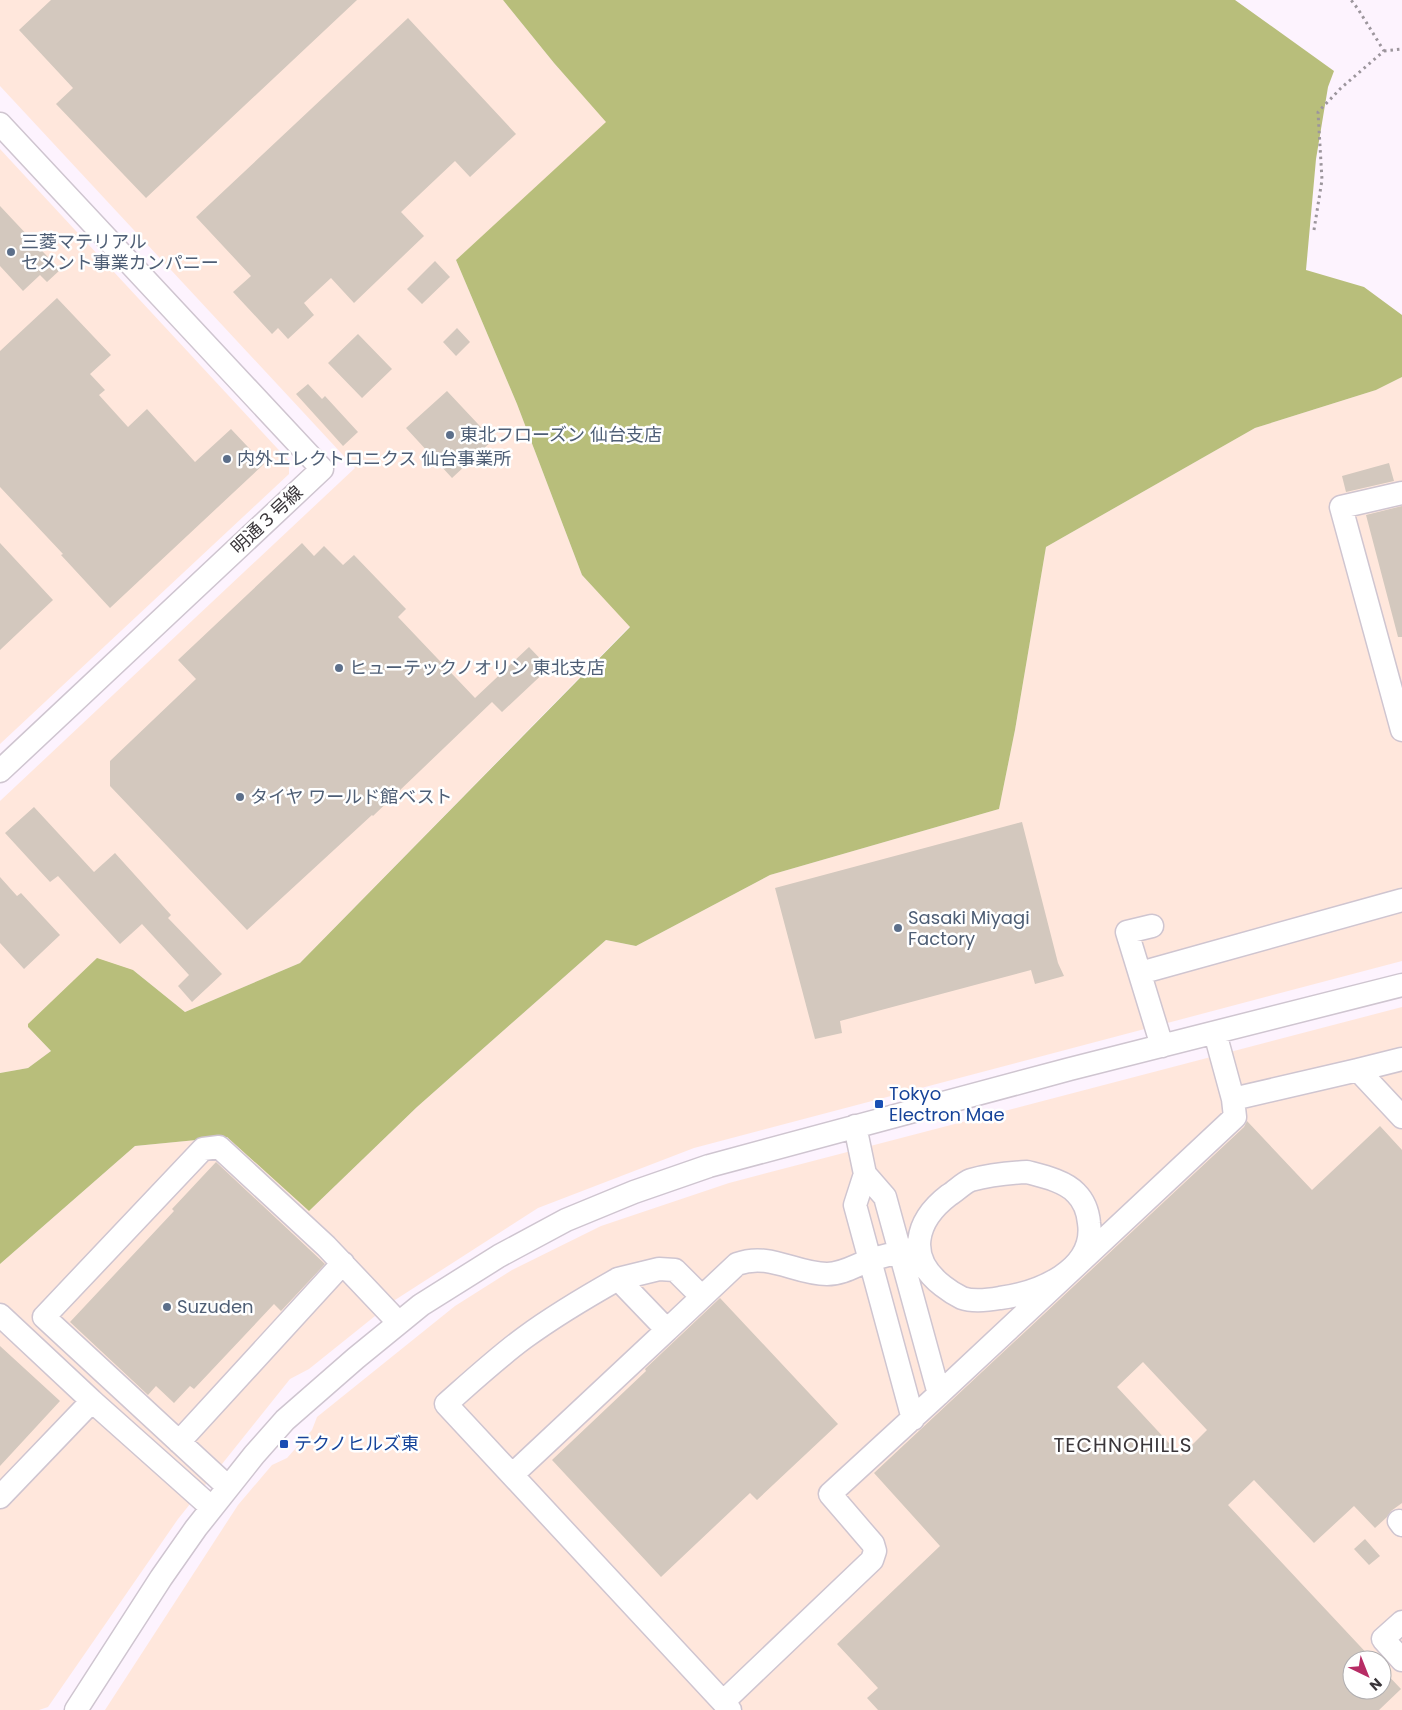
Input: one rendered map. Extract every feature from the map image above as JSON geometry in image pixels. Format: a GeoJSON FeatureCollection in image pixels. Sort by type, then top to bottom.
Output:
{"type":"FeatureCollection","features":[{"type":"Feature","properties":{"kind":"street","name":"明通３号線"},"geometry":{"type":"LineString","coordinates":[[0,124],[322,469],[0,771]]}},
{"type":"Feature","properties":{"kind":"street"},"geometry":{"type":"LineString","coordinates":[[1402,493],[1341,507],[1402,730]]}},
{"type":"Feature","properties":{"kind":"street"},"geometry":{"type":"LineString","coordinates":[[1140,973],[1402,900]]}},
{"type":"Feature","properties":{"kind":"street"},"geometry":{"type":"LineString","coordinates":[[1152,926],[1126,932],[1162,1046]]}},
{"type":"Feature","properties":{"kind":"street"},"geometry":{"type":"LineString","coordinates":[[76,1710],[161,1578],[228,1487],[285,1420],[421,1305],[499,1256],[575,1216],[634,1192],[709,1166],[855,1126],[1402,985]]}},
{"type":"Feature","properties":{"kind":"street"},"geometry":{"type":"LineString","coordinates":[[702,1297],[675,1270],[659,1269],[618,1279],[552,1318],[524,1338],[487,1367],[446,1404],[727,1706],[872,1560],[875,1551],[873,1544],[830,1494],[913,1419],[1235,1116],[1233,1099],[1215,1033]]}},
{"type":"Feature","properties":{"kind":"street"},"geometry":{"type":"LineString","coordinates":[[1233,1099],[1402,1059]]}},
{"type":"Feature","properties":{"kind":"street"},"geometry":{"type":"LineString","coordinates":[[1358,1070],[1402,1117]]}},
{"type":"Feature","properties":{"kind":"street"},"geometry":{"type":"LineString","coordinates":[[855,1126],[865,1174],[884,1197],[909,1250],[939,1394]]}},
{"type":"Feature","properties":{"kind":"street"},"geometry":{"type":"LineString","coordinates":[[228,1487],[44,1317],[203,1149],[219,1147],[326,1246],[399,1323]]}},
{"type":"Feature","properties":{"kind":"street"},"geometry":{"type":"LineString","coordinates":[[512,1475],[738,1264],[748,1260],[760,1260],[812,1273],[827,1274],[842,1272],[870,1260],[909,1250],[927,1217],[941,1201],[969,1181],[1002,1174],[1027,1172],[1055,1180],[1075,1192],[1087,1210],[1090,1232],[1084,1253],[1069,1271],[1049,1285],[1020,1296],[989,1300],[963,1298],[945,1288],[933,1278],[909,1250]]}},
{"type":"Feature","properties":{"kind":"street"},"geometry":{"type":"LineString","coordinates":[[865,1174],[855,1205],[913,1419]]}},
{"type":"Feature","properties":{"kind":"street"},"geometry":{"type":"LineString","coordinates":[[179,1442],[343,1263]]}},
{"type":"Feature","properties":{"kind":"street"},"geometry":{"type":"LineString","coordinates":[[618,1279],[666,1330]]}},
{"type":"Feature","properties":{"kind":"street"},"geometry":{"type":"LineString","coordinates":[[0,1315],[92,1401],[212,1508]]}},
{"type":"Feature","properties":{"kind":"street"},"geometry":{"type":"LineString","coordinates":[[0,1497],[92,1401]]}},
{"type":"Feature","properties":{"kind":"street"},"geometry":{"type":"LineString","coordinates":[[1402,1622],[1383,1639],[1402,1660]]}},
{"type":"Feature","properties":{"kind":"path"},"geometry":{"type":"LineString","coordinates":[[1351,0],[1384,51]]}},
{"type":"Feature","properties":{"kind":"path"},"geometry":{"type":"LineString","coordinates":[[1314,230],[1322,180],[1318,112],[1341,88],[1384,51],[1402,49]]}},
{"type":"Feature","properties":{"kind":"shaded area"},"geometry":{"type":"Polygon","coordinates":[[[0,0],[503,0],[554,63],[607,122],[456,260],[517,404],[582,575],[630,626],[300,963],[185,1012],[133,970],[28,1027],[51,1051],[28,1068],[0,1073],[0,801],[355,468],[0,86],[0,0]]]}},
{"type":"Feature","properties":{"kind":"shaded area"},"geometry":{"type":"Polygon","coordinates":[[[0,149],[289,461],[289,474],[0,744],[0,149]]]}},
{"type":"Feature","properties":{"kind":"shaded area"},"geometry":{"type":"Polygon","coordinates":[[[1402,377],[1402,961],[694,1148],[538,1208],[395,1300],[309,1369],[290,1379],[178,1519],[48,1707],[39,1710],[0,1710],[0,1264],[135,1146],[227,1137],[309,1211],[417,1107],[606,940],[636,946],[770,875],[999,809],[1015,730],[1046,547],[1255,428],[1376,390],[1402,377]]]}},
{"type":"Feature","properties":{"kind":"shaded area"},"geometry":{"type":"Polygon","coordinates":[[[1402,1007],[1402,1710],[105,1710],[238,1505],[272,1465],[287,1458],[312,1430],[317,1417],[455,1306],[512,1270],[601,1226],[729,1183],[1402,1007]]]}},
{"type":"Feature","properties":{"kind":"green space"},"geometry":{"type":"Polygon","coordinates":[[[503,0],[1235,0],[1334,71],[1328,87],[1316,159],[1306,270],[1364,287],[1402,315],[1402,377],[1376,390],[1255,428],[1046,547],[1015,730],[999,809],[770,875],[636,946],[606,940],[417,1107],[309,1211],[227,1137],[135,1146],[0,1264],[0,1073],[28,1068],[51,1051],[28,1027],[28,1024],[97,958],[133,970],[185,1012],[300,963],[630,627],[582,575],[517,404],[456,260],[606,122],[554,63],[503,0]]]}},
{"type":"Feature","properties":{"kind":"building"},"geometry":{"type":"Polygon","coordinates":[[[51,0],[357,0],[146,198],[56,104],[73,88],[19,30],[51,0]]]}},
{"type":"Feature","properties":{"kind":"building"},"geometry":{"type":"Polygon","coordinates":[[[408,18],[516,134],[470,177],[455,161],[401,212],[424,236],[354,303],[331,278],[304,303],[314,315],[288,339],[278,328],[272,334],[233,292],[251,276],[196,217],[408,18]]]}},
{"type":"Feature","properties":{"kind":"building"},"geometry":{"type":"Polygon","coordinates":[[[0,206],[60,270],[47,282],[40,275],[23,291],[0,266],[0,206]]]}},
{"type":"Feature","properties":{"kind":"building"},"geometry":{"type":"Polygon","coordinates":[[[435,261],[450,277],[422,304],[407,289],[435,261]]]}},
{"type":"Feature","properties":{"kind":"building"},"geometry":{"type":"Polygon","coordinates":[[[57,298],[111,355],[90,374],[105,390],[99,395],[128,427],[147,409],[195,462],[231,429],[264,464],[110,608],[61,555],[63,554],[0,487],[0,351],[57,298]]]}},
{"type":"Feature","properties":{"kind":"building"},"geometry":{"type":"Polygon","coordinates":[[[457,328],[470,342],[456,356],[443,342],[457,328]]]}},
{"type":"Feature","properties":{"kind":"building"},"geometry":{"type":"Polygon","coordinates":[[[358,334],[392,369],[362,398],[328,363],[358,334]]]}},
{"type":"Feature","properties":{"kind":"building"},"geometry":{"type":"Polygon","coordinates":[[[308,384],[322,399],[325,396],[358,432],[343,446],[296,394],[308,384]]]}},
{"type":"Feature","properties":{"kind":"building"},"geometry":{"type":"Polygon","coordinates":[[[447,391],[493,440],[452,478],[406,428],[447,391]]]}},
{"type":"Feature","properties":{"kind":"building"},"geometry":{"type":"Polygon","coordinates":[[[1389,463],[1394,481],[1346,492],[1342,476],[1389,463]]]}},
{"type":"Feature","properties":{"kind":"building"},"geometry":{"type":"Polygon","coordinates":[[[1402,506],[1402,637],[1398,637],[1366,515],[1402,506]]]}},
{"type":"Feature","properties":{"kind":"building"},"geometry":{"type":"Polygon","coordinates":[[[0,543],[53,600],[0,650],[0,543]]]}},
{"type":"Feature","properties":{"kind":"building"},"geometry":{"type":"Polygon","coordinates":[[[302,543],[314,556],[324,546],[343,565],[354,555],[406,609],[398,617],[475,698],[529,647],[549,668],[502,712],[492,702],[373,816],[247,930],[110,786],[110,761],[196,679],[178,660],[302,543]]]}},
{"type":"Feature","properties":{"kind":"building"},"geometry":{"type":"Polygon","coordinates":[[[34,807],[94,872],[115,853],[171,915],[168,918],[222,974],[192,1002],[178,986],[189,975],[142,924],[120,944],[58,876],[50,882],[5,833],[34,807]]]}},
{"type":"Feature","properties":{"kind":"building"},"geometry":{"type":"Polygon","coordinates":[[[1022,822],[1058,963],[1064,976],[1035,984],[1031,970],[840,1021],[842,1033],[815,1039],[775,888],[1022,822]]]}},
{"type":"Feature","properties":{"kind":"building"},"geometry":{"type":"Polygon","coordinates":[[[0,877],[17,896],[21,893],[60,935],[24,969],[0,943],[0,877]]]}},
{"type":"Feature","properties":{"kind":"building"},"geometry":{"type":"Polygon","coordinates":[[[1247,1121],[1312,1190],[1380,1126],[1402,1150],[1402,1503],[1391,1511],[1375,1528],[1354,1506],[1314,1543],[1254,1480],[1228,1505],[1364,1650],[1342,1650],[1342,1700],[1389,1700],[1379,1710],[878,1710],[867,1698],[878,1688],[837,1644],[940,1546],[874,1473],[1244,1127],[1247,1121]],[[1143,1362],[1117,1387],[1181,1456],[1207,1430],[1143,1362]]]}},
{"type":"Feature","properties":{"kind":"building"},"geometry":{"type":"Polygon","coordinates":[[[216,1162],[325,1264],[281,1311],[274,1304],[194,1389],[190,1386],[174,1403],[156,1386],[148,1395],[70,1322],[174,1211],[172,1209],[216,1162]]]}},
{"type":"Feature","properties":{"kind":"building"},"geometry":{"type":"Polygon","coordinates":[[[720,1298],[838,1424],[757,1500],[750,1493],[661,1577],[552,1460],[720,1298]]]}},
{"type":"Feature","properties":{"kind":"building"},"geometry":{"type":"Polygon","coordinates":[[[0,1346],[60,1401],[0,1466],[0,1346]]]}},
{"type":"Feature","properties":{"kind":"building"},"geometry":{"type":"Polygon","coordinates":[[[1365,1539],[1380,1556],[1369,1565],[1354,1549],[1365,1539]]]}},
{"type":"Feature","properties":{"kind":"building"},"geometry":{"type":"Polygon","coordinates":[[[1392,1680],[1401,1689],[1392,1698],[1392,1680]]]}},
{"type":"Feature","properties":{"kind":"place","name":"三菱マテリアル セメント事業カンパニー"},"geometry":{"type":"Point","coordinates":[11,252]}},
{"type":"Feature","properties":{"kind":"place","name":"東北フローズン 仙台支店"},"geometry":{"type":"Point","coordinates":[450,435]}},
{"type":"Feature","properties":{"kind":"place","name":"内外エレクトロニクス 仙台事業所"},"geometry":{"type":"Point","coordinates":[227,459]}},
{"type":"Feature","properties":{"kind":"place","name":"ヒューテックノオリン 東北支店"},"geometry":{"type":"Point","coordinates":[339,668]}},
{"type":"Feature","properties":{"kind":"place","name":"タイヤ ワールド館ベスト"},"geometry":{"type":"Point","coordinates":[240,797]}},
{"type":"Feature","properties":{"kind":"place","name":"Sasaki Miyagi Factory"},"geometry":{"type":"Point","coordinates":[898,928]}},
{"type":"Feature","properties":{"kind":"place","name":"Tokyo Electron Mae"},"geometry":{"type":"Point","coordinates":[879,1104]}},
{"type":"Feature","properties":{"kind":"place","name":"Suzuden"},"geometry":{"type":"Point","coordinates":[167,1307]}},
{"type":"Feature","properties":{"kind":"place","name":"テクノヒルズ東"},"geometry":{"type":"Point","coordinates":[284,1444]}},
{"type":"Feature","properties":{"kind":"district","name":"TECHNOHILLS"},"geometry":{"type":"Point","coordinates":[1123,1445]}}]}
